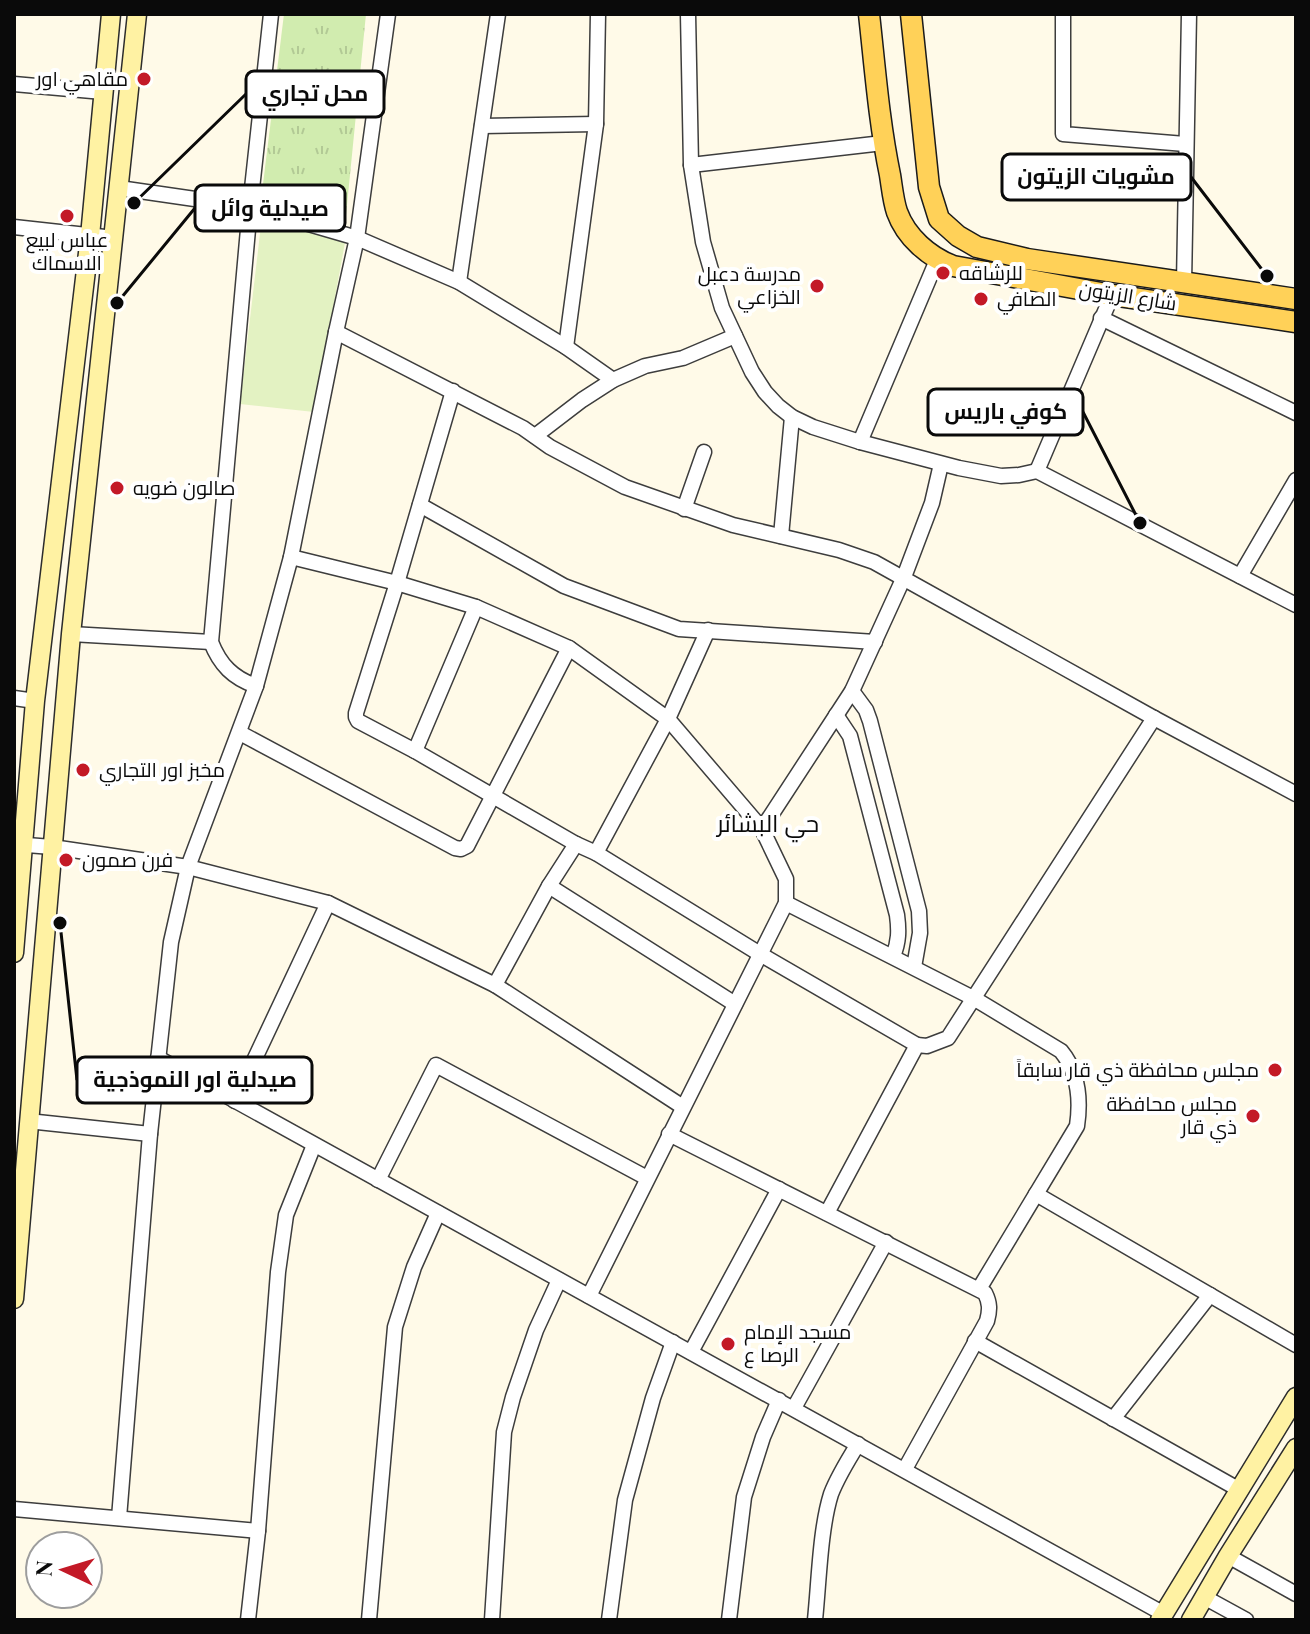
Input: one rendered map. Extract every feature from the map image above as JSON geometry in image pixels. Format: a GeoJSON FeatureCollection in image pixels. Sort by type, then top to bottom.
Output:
{"type":"FeatureCollection","features":[{"type":"Feature","properties":{"kind":"main road","name":"شارع الزيتون"},"geometry":{"type":"LineString","coordinates":[[911,17],[929,187],[939,219],[958,236],[977,247],[1027,259],[1296,299]]}},
{"type":"Feature","properties":{"kind":"main road"},"geometry":{"type":"LineString","coordinates":[[871,18],[883,143],[898,214],[912,237],[937,260]]}},
{"type":"Feature","properties":{"kind":"main road","name":"شارع الزيتون"},"geometry":{"type":"LineString","coordinates":[[937,260],[953,266],[1112,295],[1296,322]]}},
{"type":"Feature","properties":{"kind":"street"},"geometry":{"type":"LineString","coordinates":[[14,953],[18,844],[90,236],[111,14]]}},
{"type":"Feature","properties":{"kind":"street"},"geometry":{"type":"LineString","coordinates":[[15,1287],[71,634],[137,14]]}},
{"type":"Feature","properties":{"kind":"street"},"geometry":{"type":"LineString","coordinates":[[256,686],[223,665],[211,642],[250,207],[271,14]]}},
{"type":"Feature","properties":{"kind":"street"},"geometry":{"type":"LineString","coordinates":[[119,1518],[150,1134],[171,942],[188,867],[256,686],[291,557],[357,238],[388,14]]}},
{"type":"Feature","properties":{"kind":"street"},"geometry":{"type":"LineString","coordinates":[[459,282],[498,14]]}},
{"type":"Feature","properties":{"kind":"street"},"geometry":{"type":"LineString","coordinates":[[566,347],[596,124],[598,14]]}},
{"type":"Feature","properties":{"kind":"street"},"geometry":{"type":"LineString","coordinates":[[688,14],[691,165],[703,242],[722,308],[752,372],[778,406],[813,427],[941,464],[1001,476],[1037,471],[1296,605]]}},
{"type":"Feature","properties":{"kind":"street"},"geometry":{"type":"LineString","coordinates":[[1063,14],[1063,134],[1185,144]]}},
{"type":"Feature","properties":{"kind":"street"},"geometry":{"type":"LineString","coordinates":[[1184,283],[1189,14]]}},
{"type":"Feature","properties":{"kind":"street"},"geometry":{"type":"LineString","coordinates":[[14,84],[103,92]]}},
{"type":"Feature","properties":{"kind":"street"},"geometry":{"type":"LineString","coordinates":[[482,126],[596,124]]}},
{"type":"Feature","properties":{"kind":"street"},"geometry":{"type":"LineString","coordinates":[[691,165],[883,143]]}},
{"type":"Feature","properties":{"kind":"street"},"geometry":{"type":"LineString","coordinates":[[119,188],[250,207],[357,238],[459,282],[566,347],[613,380]]}},
{"type":"Feature","properties":{"kind":"street"},"geometry":{"type":"LineString","coordinates":[[14,227],[114,238]]}},
{"type":"Feature","properties":{"kind":"street"},"geometry":{"type":"LineString","coordinates":[[860,442],[937,260]]}},
{"type":"Feature","properties":{"kind":"street"},"geometry":{"type":"LineString","coordinates":[[1037,471],[1112,295]]}},
{"type":"Feature","properties":{"kind":"street"},"geometry":{"type":"LineString","coordinates":[[1101,318],[1296,413]]}},
{"type":"Feature","properties":{"kind":"street"},"geometry":{"type":"LineString","coordinates":[[336,332],[523,428],[550,447],[625,487],[733,525],[839,550],[874,562],[1296,794]]}},
{"type":"Feature","properties":{"kind":"street"},"geometry":{"type":"LineString","coordinates":[[535,436],[613,380],[645,366],[683,358],[735,336]]}},
{"type":"Feature","properties":{"kind":"street"},"geometry":{"type":"LineString","coordinates":[[453,391],[356,717],[358,721],[596,853],[760,954],[917,1045],[927,1046],[948,1038],[1154,718]]}},
{"type":"Feature","properties":{"kind":"street"},"geometry":{"type":"LineString","coordinates":[[781,536],[792,417]]}},
{"type":"Feature","properties":{"kind":"street"},"geometry":{"type":"LineString","coordinates":[[684,509],[704,452]]}},
{"type":"Feature","properties":{"kind":"street"},"geometry":{"type":"LineString","coordinates":[[762,829],[852,691],[904,577],[932,503],[941,464]]}},
{"type":"Feature","properties":{"kind":"street"},"geometry":{"type":"LineString","coordinates":[[1240,576],[1296,480]]}},
{"type":"Feature","properties":{"kind":"street"},"geometry":{"type":"LineString","coordinates":[[420,505],[564,586],[679,629],[875,642]]}},
{"type":"Feature","properties":{"kind":"street"},"geometry":{"type":"LineString","coordinates":[[291,557],[397,583],[476,607],[569,648],[668,719],[762,829],[786,879],[786,903],[589,1296]]}},
{"type":"Feature","properties":{"kind":"street"},"geometry":{"type":"LineString","coordinates":[[415,751],[476,607]]}},
{"type":"Feature","properties":{"kind":"street"},"geometry":{"type":"LineString","coordinates":[[596,853],[668,719],[708,630]]}},
{"type":"Feature","properties":{"kind":"street"},"geometry":{"type":"LineString","coordinates":[[71,634],[211,642]]}},
{"type":"Feature","properties":{"kind":"street"},"geometry":{"type":"LineString","coordinates":[[240,733],[461,849],[467,846],[569,648]]}},
{"type":"Feature","properties":{"kind":"street"},"geometry":{"type":"LineString","coordinates":[[852,691],[861,701],[870,721],[919,911],[920,933],[914,967]]}},
{"type":"Feature","properties":{"kind":"street"},"geometry":{"type":"LineString","coordinates":[[14,698],[35,701]]}},
{"type":"Feature","properties":{"kind":"street"},"geometry":{"type":"LineString","coordinates":[[836,715],[850,736],[897,915],[898,944],[893,956]]}},
{"type":"Feature","properties":{"kind":"street"},"geometry":{"type":"LineString","coordinates":[[18,844],[188,867],[328,903],[495,985],[683,1107]]}},
{"type":"Feature","properties":{"kind":"street"},"geometry":{"type":"LineString","coordinates":[[495,985],[549,886],[576,844]]}},
{"type":"Feature","properties":{"kind":"street"},"geometry":{"type":"LineString","coordinates":[[549,886],[735,1004]]}},
{"type":"Feature","properties":{"kind":"street"},"geometry":{"type":"LineString","coordinates":[[235,1101],[328,903]]}},
{"type":"Feature","properties":{"kind":"street"},"geometry":{"type":"LineString","coordinates":[[786,903],[975,999],[1061,1051],[1068,1060],[1074,1072],[1079,1099],[1077,1126],[979,1289]]}},
{"type":"Feature","properties":{"kind":"street"},"geometry":{"type":"LineString","coordinates":[[827,1213],[917,1045]]}},
{"type":"Feature","properties":{"kind":"street"},"geometry":{"type":"LineString","coordinates":[[158,1058],[905,1469],[1162,1617],[1296,1397]]}},
{"type":"Feature","properties":{"kind":"street"},"geometry":{"type":"LineString","coordinates":[[378,1180],[436,1065],[647,1178]]}},
{"type":"Feature","properties":{"kind":"street"},"geometry":{"type":"LineString","coordinates":[[28,1121],[150,1134]]}},
{"type":"Feature","properties":{"kind":"street"},"geometry":{"type":"LineString","coordinates":[[669,1134],[985,1293],[990,1311],[987,1321],[905,1469]]}},
{"type":"Feature","properties":{"kind":"street"},"geometry":{"type":"LineString","coordinates":[[248,1620],[282,1243],[286,1215],[314,1145]]}},
{"type":"Feature","properties":{"kind":"street"},"geometry":{"type":"LineString","coordinates":[[691,1352],[779,1189]]}},
{"type":"Feature","properties":{"kind":"street"},"geometry":{"type":"LineString","coordinates":[[1036,1194],[1296,1345]]}},
{"type":"Feature","properties":{"kind":"street"},"geometry":{"type":"LineString","coordinates":[[369,1620],[395,1327],[414,1267],[438,1213]]}},
{"type":"Feature","properties":{"kind":"street"},"geometry":{"type":"LineString","coordinates":[[794,1408],[886,1242]]}},
{"type":"Feature","properties":{"kind":"street"},"geometry":{"type":"LineString","coordinates":[[492,1620],[504,1432],[536,1330],[559,1280]]}},
{"type":"Feature","properties":{"kind":"street"},"geometry":{"type":"LineString","coordinates":[[1113,1419],[1210,1295]]}},
{"type":"Feature","properties":{"kind":"street"},"geometry":{"type":"LineString","coordinates":[[975,1341],[1238,1489]]}},
{"type":"Feature","properties":{"kind":"street"},"geometry":{"type":"LineString","coordinates":[[609,1620],[625,1500],[653,1398],[673,1342]]}},
{"type":"Feature","properties":{"kind":"street"},"geometry":{"type":"LineString","coordinates":[[729,1620],[744,1497],[758,1451],[779,1400]]}},
{"type":"Feature","properties":{"kind":"street"},"geometry":{"type":"LineString","coordinates":[[1191,1620],[1296,1446],[1275,1431]]}},
{"type":"Feature","properties":{"kind":"street"},"geometry":{"type":"LineString","coordinates":[[815,1620],[831,1496],[841,1471],[858,1444]]}},
{"type":"Feature","properties":{"kind":"street"},"geometry":{"type":"LineString","coordinates":[[14,1509],[258,1531]]}},
{"type":"Feature","properties":{"kind":"street"},"geometry":{"type":"LineString","coordinates":[[1228,1556],[1296,1594]]}},
{"type":"Feature","properties":{"kind":"street"},"geometry":{"type":"LineString","coordinates":[[1204,1597],[1246,1620]]}},
{"type":"Feature","properties":{"kind":"green space"},"geometry":{"type":"Polygon","coordinates":[[[284,14],[366,14],[346,215],[262,192],[284,14]]]}},
{"type":"Feature","properties":{"kind":"green space"},"geometry":{"type":"Polygon","coordinates":[[[261,225],[346,237],[314,412],[240,404],[261,225]]]}},
{"type":"Feature","properties":{"kind":"place","name":"مقاهي اور"},"geometry":{"type":"Point","coordinates":[144,79]}},
{"type":"Feature","properties":{"kind":"place","name":"محل تجاري"},"geometry":{"type":"Point","coordinates":[134,203]}},
{"type":"Feature","properties":{"kind":"place","name":"عباس لبيع الاسماك"},"geometry":{"type":"Point","coordinates":[67,216]}},
{"type":"Feature","properties":{"kind":"place","name":"للرشاقه"},"geometry":{"type":"Point","coordinates":[943,273]}},
{"type":"Feature","properties":{"kind":"place","name":"مشويات الزيتون"},"geometry":{"type":"Point","coordinates":[1267,276]}},
{"type":"Feature","properties":{"kind":"place","name":"مدرسة دعبل الخزاعي"},"geometry":{"type":"Point","coordinates":[817,286]}},
{"type":"Feature","properties":{"kind":"place","name":"الصافي"},"geometry":{"type":"Point","coordinates":[981,299]}},
{"type":"Feature","properties":{"kind":"place","name":"صيدلية وائل"},"geometry":{"type":"Point","coordinates":[117,303]}},
{"type":"Feature","properties":{"kind":"place","name":"صالون ضويه"},"geometry":{"type":"Point","coordinates":[117,488]}},
{"type":"Feature","properties":{"kind":"place","name":"كوفي باريس"},"geometry":{"type":"Point","coordinates":[1140,523]}},
{"type":"Feature","properties":{"kind":"place","name":"مخبز اور التجاري"},"geometry":{"type":"Point","coordinates":[83,770]}},
{"type":"Feature","properties":{"kind":"place","name":"فرن صمون"},"geometry":{"type":"Point","coordinates":[66,860]}},
{"type":"Feature","properties":{"kind":"place","name":"صيدلية اور النموذجية"},"geometry":{"type":"Point","coordinates":[60,923]}},
{"type":"Feature","properties":{"kind":"place","name":"مجلس محافظة ذي قار سابقاً"},"geometry":{"type":"Point","coordinates":[1275,1070]}},
{"type":"Feature","properties":{"kind":"place","name":"مجلس محافظة ذي قار"},"geometry":{"type":"Point","coordinates":[1253,1116]}},
{"type":"Feature","properties":{"kind":"place","name":"مسجد الإمام الرصا ع"},"geometry":{"type":"Point","coordinates":[728,1344]}},
{"type":"Feature","properties":{"kind":"district","name":"حي البشائر"},"geometry":{"type":"Point","coordinates":[768,824]}}]}
